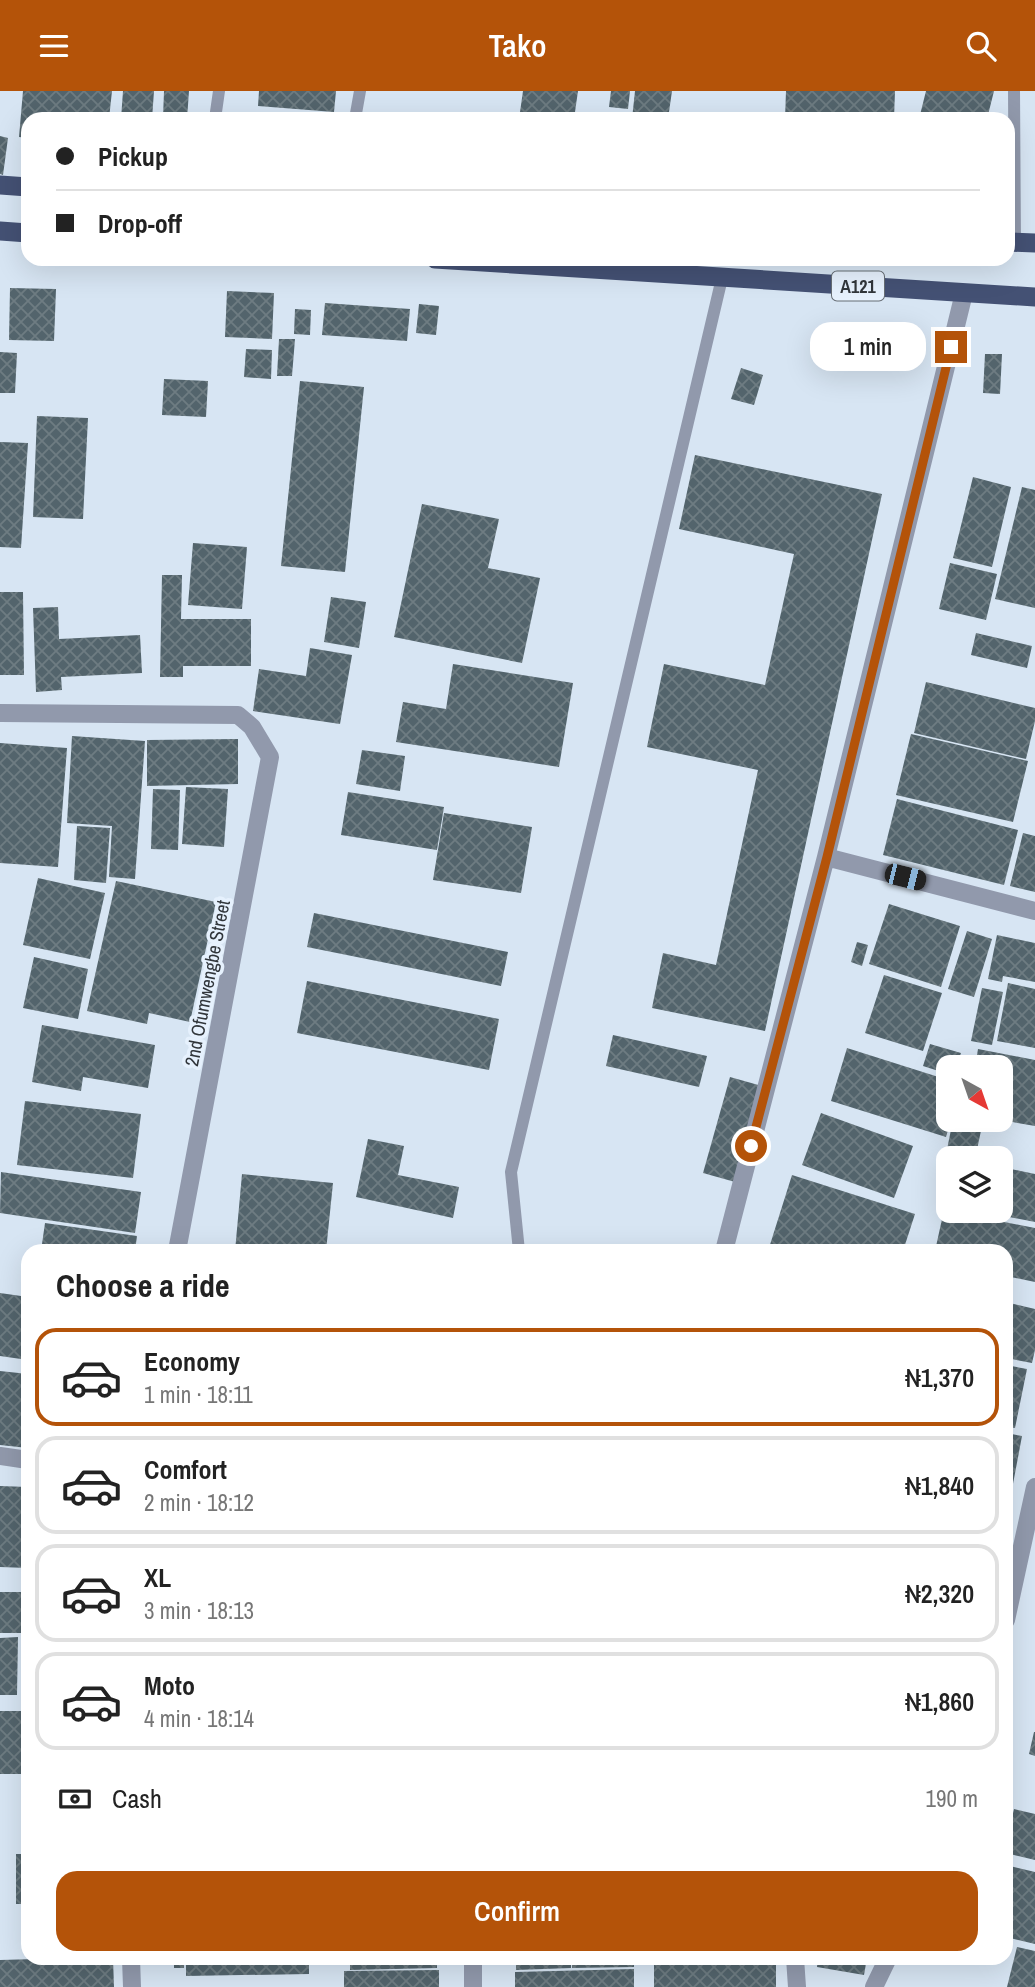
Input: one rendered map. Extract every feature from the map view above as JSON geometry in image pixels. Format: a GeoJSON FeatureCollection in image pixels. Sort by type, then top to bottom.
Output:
{"type":"FeatureCollection","features":[{"type":"Feature","properties":{"kind":"highway"},"geometry":{"type":"LineString","coordinates":[[0,185],[21,186]]}},
{"type":"Feature","properties":{"kind":"highway"},"geometry":{"type":"LineString","coordinates":[[0,231],[21,232]]}},
{"type":"Feature","properties":{"kind":"highway"},"geometry":{"type":"LineString","coordinates":[[1015,242],[1035,243]]}},
{"type":"Feature","properties":{"kind":"highway","name":"A121"},"geometry":{"type":"LineString","coordinates":[[543,266],[1035,297]]}},
{"type":"Feature","properties":{"kind":"street"},"geometry":{"type":"LineString","coordinates":[[726,1244],[827,857],[964,293]]}},
{"type":"Feature","properties":{"kind":"street","name":"2nd Ofumwengbe Street"},"geometry":{"type":"LineString","coordinates":[[0,713],[238,715],[252,727],[270,757],[178,1244]]}},
{"type":"Feature","properties":{"kind":"street"},"geometry":{"type":"LineString","coordinates":[[827,857],[1035,911]]}},
{"type":"Feature","properties":{"kind":"street"},"geometry":{"type":"LineString","coordinates":[[0,1456],[21,1458]]}},
{"type":"Feature","properties":{"kind":"street"},"geometry":{"type":"LineString","coordinates":[[1013,1588],[1035,1487]]}},
{"type":"Feature","properties":{"kind":"street"},"geometry":{"type":"LineString","coordinates":[[131,1965],[132,1987]]}},
{"type":"Feature","properties":{"kind":"street"},"geometry":{"type":"LineString","coordinates":[[473,1965],[474,1987]]}},
{"type":"Feature","properties":{"kind":"street"},"geometry":{"type":"LineString","coordinates":[[795,1965],[797,1987]]}},
{"type":"Feature","properties":{"kind":"street"},"geometry":{"type":"LineString","coordinates":[[874,1987],[885,1965]]}},
{"type":"Feature","properties":{"kind":"lane"},"geometry":{"type":"LineString","coordinates":[[216,112],[219,91]]}},
{"type":"Feature","properties":{"kind":"lane"},"geometry":{"type":"LineString","coordinates":[[356,112],[360,91]]}},
{"type":"Feature","properties":{"kind":"lane"},"geometry":{"type":"LineString","coordinates":[[1014,91],[1014,112]]}},
{"type":"Feature","properties":{"kind":"lane"},"geometry":{"type":"LineString","coordinates":[[518,1244],[510,1172],[722,278]]}},
{"type":"Feature","properties":{"kind":"building"},"geometry":{"type":"Polygon","coordinates":[[[23,91],[112,91],[110,112],[21,112],[23,91]]]}},
{"type":"Feature","properties":{"kind":"building"},"geometry":{"type":"Polygon","coordinates":[[[123,91],[154,91],[152,112],[122,112],[123,91]]]}},
{"type":"Feature","properties":{"kind":"building"},"geometry":{"type":"Polygon","coordinates":[[[164,91],[189,91],[188,112],[163,112],[164,91]]]}},
{"type":"Feature","properties":{"kind":"building"},"geometry":{"type":"Polygon","coordinates":[[[259,91],[336,91],[334,112],[258,106],[259,91]]]}},
{"type":"Feature","properties":{"kind":"building"},"geometry":{"type":"Polygon","coordinates":[[[523,91],[578,91],[575,112],[520,112],[523,91]]]}},
{"type":"Feature","properties":{"kind":"building"},"geometry":{"type":"Polygon","coordinates":[[[611,91],[630,91],[628,109],[609,107],[611,91]]]}},
{"type":"Feature","properties":{"kind":"building"},"geometry":{"type":"Polygon","coordinates":[[[635,91],[672,91],[669,112],[633,112],[635,91]]]}},
{"type":"Feature","properties":{"kind":"building"},"geometry":{"type":"Polygon","coordinates":[[[786,91],[895,91],[894,112],[785,112],[786,91]]]}},
{"type":"Feature","properties":{"kind":"building"},"geometry":{"type":"Polygon","coordinates":[[[926,91],[994,91],[989,112],[921,112],[926,91]]]}},
{"type":"Feature","properties":{"kind":"building"},"geometry":{"type":"Polygon","coordinates":[[[0,136],[8,138],[3,175],[0,174],[0,136]]]}},
{"type":"Feature","properties":{"kind":"building"},"geometry":{"type":"Polygon","coordinates":[[[10,288],[56,289],[54,341],[9,340],[10,288]]]}},
{"type":"Feature","properties":{"kind":"building"},"geometry":{"type":"Polygon","coordinates":[[[227,291],[274,293],[272,339],[225,337],[227,291]]]}},
{"type":"Feature","properties":{"kind":"building"},"geometry":{"type":"Polygon","coordinates":[[[325,303],[410,309],[407,341],[322,335],[325,303]]]}},
{"type":"Feature","properties":{"kind":"building"},"geometry":{"type":"Polygon","coordinates":[[[419,304],[439,306],[436,335],[416,333],[419,304]]]}},
{"type":"Feature","properties":{"kind":"building"},"geometry":{"type":"Polygon","coordinates":[[[295,309],[311,310],[310,335],[294,334],[295,309]]]}},
{"type":"Feature","properties":{"kind":"building"},"geometry":{"type":"Polygon","coordinates":[[[279,339],[295,339],[292,376],[277,376],[279,339]]]}},
{"type":"Feature","properties":{"kind":"building"},"geometry":{"type":"Polygon","coordinates":[[[246,349],[272,350],[271,379],[244,377],[246,349]]]}},
{"type":"Feature","properties":{"kind":"building"},"geometry":{"type":"Polygon","coordinates":[[[0,352],[17,353],[15,393],[0,393],[0,352]]]}},
{"type":"Feature","properties":{"kind":"building"},"geometry":{"type":"Polygon","coordinates":[[[985,354],[1002,354],[1000,394],[983,393],[985,354]]]}},
{"type":"Feature","properties":{"kind":"building"},"geometry":{"type":"Polygon","coordinates":[[[741,368],[763,375],[754,405],[731,399],[741,368]]]}},
{"type":"Feature","properties":{"kind":"building"},"geometry":{"type":"Polygon","coordinates":[[[164,379],[208,381],[206,417],[162,415],[164,379]]]}},
{"type":"Feature","properties":{"kind":"building"},"geometry":{"type":"Polygon","coordinates":[[[300,381],[364,387],[345,572],[281,566],[300,381]]]}},
{"type":"Feature","properties":{"kind":"building"},"geometry":{"type":"Polygon","coordinates":[[[37,416],[88,418],[83,519],[33,517],[37,416]]]}},
{"type":"Feature","properties":{"kind":"building"},"geometry":{"type":"Polygon","coordinates":[[[0,442],[28,443],[21,548],[0,547],[0,442]]]}},
{"type":"Feature","properties":{"kind":"building"},"geometry":{"type":"Polygon","coordinates":[[[695,455],[882,494],[765,1031],[652,1008],[663,953],[716,965],[758,770],[647,747],[664,664],[765,685],[794,554],[679,529],[695,455]]]}},
{"type":"Feature","properties":{"kind":"building"},"geometry":{"type":"Polygon","coordinates":[[[973,477],[1011,487],[992,567],[953,558],[973,477]]]}},
{"type":"Feature","properties":{"kind":"building"},"geometry":{"type":"Polygon","coordinates":[[[1022,487],[1035,490],[1035,608],[995,599],[1022,487]]]}},
{"type":"Feature","properties":{"kind":"building"},"geometry":{"type":"Polygon","coordinates":[[[422,504],[499,519],[488,568],[540,578],[522,663],[394,637],[422,504]]]}},
{"type":"Feature","properties":{"kind":"building"},"geometry":{"type":"Polygon","coordinates":[[[193,543],[247,547],[242,609],[188,605],[193,543]]]}},
{"type":"Feature","properties":{"kind":"building"},"geometry":{"type":"Polygon","coordinates":[[[950,563],[997,574],[986,620],[939,609],[950,563]]]}},
{"type":"Feature","properties":{"kind":"building"},"geometry":{"type":"Polygon","coordinates":[[[162,575],[182,575],[181,619],[251,619],[251,666],[183,666],[183,677],[160,677],[162,575]]]}},
{"type":"Feature","properties":{"kind":"building"},"geometry":{"type":"Polygon","coordinates":[[[0,592],[23,592],[24,675],[0,675],[0,592]]]}},
{"type":"Feature","properties":{"kind":"building"},"geometry":{"type":"Polygon","coordinates":[[[331,597],[366,602],[359,648],[324,642],[331,597]]]}},
{"type":"Feature","properties":{"kind":"building"},"geometry":{"type":"Polygon","coordinates":[[[58,607],[59,639],[140,635],[142,673],[61,677],[62,690],[36,692],[33,608],[58,607]]]}},
{"type":"Feature","properties":{"kind":"building"},"geometry":{"type":"Polygon","coordinates":[[[976,633],[1032,646],[1027,668],[971,655],[976,633]]]}},
{"type":"Feature","properties":{"kind":"building"},"geometry":{"type":"Polygon","coordinates":[[[310,648],[352,655],[340,724],[253,711],[259,669],[306,676],[310,648]]]}},
{"type":"Feature","properties":{"kind":"building"},"geometry":{"type":"Polygon","coordinates":[[[453,664],[573,683],[559,767],[396,742],[403,702],[446,709],[453,664]]]}},
{"type":"Feature","properties":{"kind":"building"},"geometry":{"type":"Polygon","coordinates":[[[926,682],[1035,708],[1035,721],[1026,759],[914,733],[926,682]]]}},
{"type":"Feature","properties":{"kind":"building"},"geometry":{"type":"Polygon","coordinates":[[[911,734],[1028,761],[1013,822],[896,795],[911,734]]]}},
{"type":"Feature","properties":{"kind":"building"},"geometry":{"type":"Polygon","coordinates":[[[72,736],[145,741],[135,879],[109,877],[112,826],[67,823],[72,736]]]}},
{"type":"Feature","properties":{"kind":"building"},"geometry":{"type":"Polygon","coordinates":[[[238,739],[238,784],[147,786],[147,740],[238,739]]]}},
{"type":"Feature","properties":{"kind":"building"},"geometry":{"type":"Polygon","coordinates":[[[0,743],[67,748],[58,867],[0,863],[0,743]]]}},
{"type":"Feature","properties":{"kind":"building"},"geometry":{"type":"Polygon","coordinates":[[[362,750],[405,756],[400,791],[356,784],[362,750]]]}},
{"type":"Feature","properties":{"kind":"building"},"geometry":{"type":"Polygon","coordinates":[[[186,787],[228,789],[224,847],[182,844],[186,787]]]}},
{"type":"Feature","properties":{"kind":"building"},"geometry":{"type":"Polygon","coordinates":[[[153,789],[180,790],[178,850],[151,849],[153,789]]]}},
{"type":"Feature","properties":{"kind":"building"},"geometry":{"type":"Polygon","coordinates":[[[348,792],[444,807],[437,850],[341,835],[348,792]]]}},
{"type":"Feature","properties":{"kind":"building"},"geometry":{"type":"Polygon","coordinates":[[[897,799],[1018,830],[1004,885],[883,855],[897,799]]]}},
{"type":"Feature","properties":{"kind":"building"},"geometry":{"type":"Polygon","coordinates":[[[444,813],[532,827],[521,893],[433,880],[444,813]]]}},
{"type":"Feature","properties":{"kind":"building"},"geometry":{"type":"Polygon","coordinates":[[[77,826],[110,828],[106,883],[74,880],[77,826]]]}},
{"type":"Feature","properties":{"kind":"building"},"geometry":{"type":"Polygon","coordinates":[[[1023,833],[1035,836],[1035,892],[1010,886],[1023,833]]]}},
{"type":"Feature","properties":{"kind":"building"},"geometry":{"type":"Polygon","coordinates":[[[38,878],[105,893],[90,959],[23,945],[38,878]]]}},
{"type":"Feature","properties":{"kind":"building"},"geometry":{"type":"Polygon","coordinates":[[[116,881],[216,902],[190,1022],[149,1013],[147,1024],[87,1011],[116,881]]]}},
{"type":"Feature","properties":{"kind":"building"},"geometry":{"type":"Polygon","coordinates":[[[889,904],[960,926],[941,987],[869,964],[889,904]]]}},
{"type":"Feature","properties":{"kind":"building"},"geometry":{"type":"Polygon","coordinates":[[[314,913],[508,952],[501,986],[307,947],[314,913]]]}},
{"type":"Feature","properties":{"kind":"building"},"geometry":{"type":"Polygon","coordinates":[[[967,931],[992,939],[974,997],[948,989],[967,931]]]}},
{"type":"Feature","properties":{"kind":"building"},"geometry":{"type":"Polygon","coordinates":[[[997,935],[1035,943],[1035,982],[1003,976],[1002,982],[988,979],[997,935]]]}},
{"type":"Feature","properties":{"kind":"building"},"geometry":{"type":"Polygon","coordinates":[[[857,942],[868,945],[862,966],[851,962],[857,942]]]}},
{"type":"Feature","properties":{"kind":"building"},"geometry":{"type":"Polygon","coordinates":[[[34,957],[88,969],[78,1019],[23,1008],[34,957]]]}},
{"type":"Feature","properties":{"kind":"building"},"geometry":{"type":"Polygon","coordinates":[[[884,975],[942,993],[923,1051],[865,1033],[884,975]]]}},
{"type":"Feature","properties":{"kind":"building"},"geometry":{"type":"Polygon","coordinates":[[[307,981],[499,1019],[489,1070],[297,1033],[307,981]]]}},
{"type":"Feature","properties":{"kind":"building"},"geometry":{"type":"Polygon","coordinates":[[[1008,983],[1035,989],[1035,1048],[997,1041],[1008,983]]]}},
{"type":"Feature","properties":{"kind":"building"},"geometry":{"type":"Polygon","coordinates":[[[982,988],[1003,992],[992,1045],[971,1041],[982,988]]]}},
{"type":"Feature","properties":{"kind":"building"},"geometry":{"type":"Polygon","coordinates":[[[42,1025],[155,1045],[148,1088],[83,1077],[81,1091],[32,1082],[42,1025]]]}},
{"type":"Feature","properties":{"kind":"building"},"geometry":{"type":"Polygon","coordinates":[[[613,1035],[707,1056],[699,1087],[606,1066],[613,1035]]]}},
{"type":"Feature","properties":{"kind":"building"},"geometry":{"type":"Polygon","coordinates":[[[930,1044],[961,1053],[936,1055],[936,1070],[923,1066],[930,1044]]]}},
{"type":"Feature","properties":{"kind":"building"},"geometry":{"type":"Polygon","coordinates":[[[847,1048],[936,1076],[936,1132],[947,1132],[946,1137],[831,1101],[847,1048]]]}},
{"type":"Feature","properties":{"kind":"building"},"geometry":{"type":"Polygon","coordinates":[[[978,1049],[1009,1055],[977,1055],[978,1049]]]}},
{"type":"Feature","properties":{"kind":"building"},"geometry":{"type":"Polygon","coordinates":[[[1013,1056],[1035,1060],[1035,1126],[1013,1122],[1013,1056]]]}},
{"type":"Feature","properties":{"kind":"building"},"geometry":{"type":"Polygon","coordinates":[[[730,1077],[762,1086],[735,1182],[703,1173],[730,1077]]]}},
{"type":"Feature","properties":{"kind":"building"},"geometry":{"type":"Polygon","coordinates":[[[25,1101],[141,1114],[133,1178],[17,1165],[25,1101]]]}},
{"type":"Feature","properties":{"kind":"building"},"geometry":{"type":"Polygon","coordinates":[[[821,1113],[913,1146],[894,1198],[802,1165],[821,1113]]]}},
{"type":"Feature","properties":{"kind":"building"},"geometry":{"type":"Polygon","coordinates":[[[951,1132],[981,1132],[978,1146],[948,1146],[951,1132]]]}},
{"type":"Feature","properties":{"kind":"building"},"geometry":{"type":"Polygon","coordinates":[[[368,1139],[404,1146],[398,1175],[459,1187],[453,1218],[356,1197],[368,1139]]]}},
{"type":"Feature","properties":{"kind":"building"},"geometry":{"type":"Polygon","coordinates":[[[1013,1169],[1035,1174],[1035,1222],[1013,1218],[1013,1169]]]}},
{"type":"Feature","properties":{"kind":"building"},"geometry":{"type":"Polygon","coordinates":[[[1,1172],[141,1192],[135,1233],[0,1213],[1,1172]]]}},
{"type":"Feature","properties":{"kind":"building"},"geometry":{"type":"Polygon","coordinates":[[[242,1174],[333,1183],[327,1244],[236,1244],[242,1174]]]}},
{"type":"Feature","properties":{"kind":"building"},"geometry":{"type":"Polygon","coordinates":[[[792,1175],[915,1214],[905,1244],[770,1244],[792,1175]]]}},
{"type":"Feature","properties":{"kind":"building"},"geometry":{"type":"Polygon","coordinates":[[[45,1223],[137,1236],[136,1244],[42,1244],[45,1223]]]}},
{"type":"Feature","properties":{"kind":"building"},"geometry":{"type":"Polygon","coordinates":[[[941,1223],[1010,1223],[1035,1228],[1035,1282],[1013,1277],[1013,1244],[937,1244],[941,1223]]]}},
{"type":"Feature","properties":{"kind":"building"},"geometry":{"type":"Polygon","coordinates":[[[0,1293],[21,1296],[21,1359],[0,1356],[0,1293]]]}},
{"type":"Feature","properties":{"kind":"building"},"geometry":{"type":"Polygon","coordinates":[[[1013,1304],[1035,1309],[1035,1350],[1032,1363],[1013,1359],[1013,1304]]]}},
{"type":"Feature","properties":{"kind":"building"},"geometry":{"type":"Polygon","coordinates":[[[1013,1366],[1027,1369],[1013,1428],[1013,1366]]]}},
{"type":"Feature","properties":{"kind":"building"},"geometry":{"type":"Polygon","coordinates":[[[0,1371],[21,1373],[21,1447],[0,1445],[0,1371]]]}},
{"type":"Feature","properties":{"kind":"building"},"geometry":{"type":"Polygon","coordinates":[[[1013,1434],[1022,1436],[1013,1484],[1013,1434]]]}},
{"type":"Feature","properties":{"kind":"building"},"geometry":{"type":"Polygon","coordinates":[[[0,1486],[21,1487],[21,1568],[0,1567],[0,1486]]]}},
{"type":"Feature","properties":{"kind":"building"},"geometry":{"type":"Polygon","coordinates":[[[0,1592],[21,1592],[21,1633],[0,1633],[0,1592]]]}},
{"type":"Feature","properties":{"kind":"building"},"geometry":{"type":"Polygon","coordinates":[[[18,1637],[17,1695],[0,1695],[0,1638],[18,1637]]]}},
{"type":"Feature","properties":{"kind":"building"},"geometry":{"type":"Polygon","coordinates":[[[0,1711],[21,1711],[21,1774],[0,1774],[0,1711]]]}},
{"type":"Feature","properties":{"kind":"building"},"geometry":{"type":"Polygon","coordinates":[[[1035,1732],[1035,1756],[1029,1754],[1035,1732]]]}},
{"type":"Feature","properties":{"kind":"building"},"geometry":{"type":"Polygon","coordinates":[[[1014,1809],[1035,1814],[1035,1860],[1013,1855],[1014,1809]]]}},
{"type":"Feature","properties":{"kind":"building"},"geometry":{"type":"Polygon","coordinates":[[[16,1854],[21,1854],[21,1904],[16,1904],[16,1854]]]}},
{"type":"Feature","properties":{"kind":"building"},"geometry":{"type":"Polygon","coordinates":[[[1013,1867],[1035,1872],[1035,1944],[1013,1939],[1013,1867]]]}},
{"type":"Feature","properties":{"kind":"building"},"geometry":{"type":"Polygon","coordinates":[[[1017,1947],[1035,1951],[1035,1987],[1007,1987],[1017,1947]]]}},
{"type":"Feature","properties":{"kind":"building"},"geometry":{"type":"Polygon","coordinates":[[[21,1959],[21,1965],[113,1965],[114,1987],[0,1987],[0,1960],[21,1959]]]}},
{"type":"Feature","properties":{"kind":"building"},"geometry":{"type":"Polygon","coordinates":[[[186,1965],[309,1965],[309,1974],[186,1976],[186,1965]]]}},
{"type":"Feature","properties":{"kind":"building"},"geometry":{"type":"Polygon","coordinates":[[[350,1965],[437,1965],[437,1968],[350,1970],[350,1965]]]}},
{"type":"Feature","properties":{"kind":"building"},"geometry":{"type":"Polygon","coordinates":[[[516,1965],[571,1965],[571,1968],[516,1970],[516,1965]]]}},
{"type":"Feature","properties":{"kind":"building"},"geometry":{"type":"Polygon","coordinates":[[[572,1965],[634,1965],[634,1967],[572,1968],[572,1965]]]}},
{"type":"Feature","properties":{"kind":"building"},"geometry":{"type":"Polygon","coordinates":[[[654,1965],[776,1965],[776,1987],[654,1987],[654,1965]]]}},
{"type":"Feature","properties":{"kind":"building"},"geometry":{"type":"Polygon","coordinates":[[[817,1965],[866,1965],[864,1975],[817,1965]]]}},
{"type":"Feature","properties":{"kind":"building"},"geometry":{"type":"Polygon","coordinates":[[[634,1969],[634,1987],[515,1987],[515,1972],[634,1969]]]}},
{"type":"Feature","properties":{"kind":"building"},"geometry":{"type":"Polygon","coordinates":[[[439,1970],[439,1987],[344,1987],[344,1971],[439,1970]]]}},
{"type":"Feature","properties":{"kind":"route"},"geometry":{"type":"LineString","coordinates":[[751,1146],[827,857],[951,347]]}}]}
